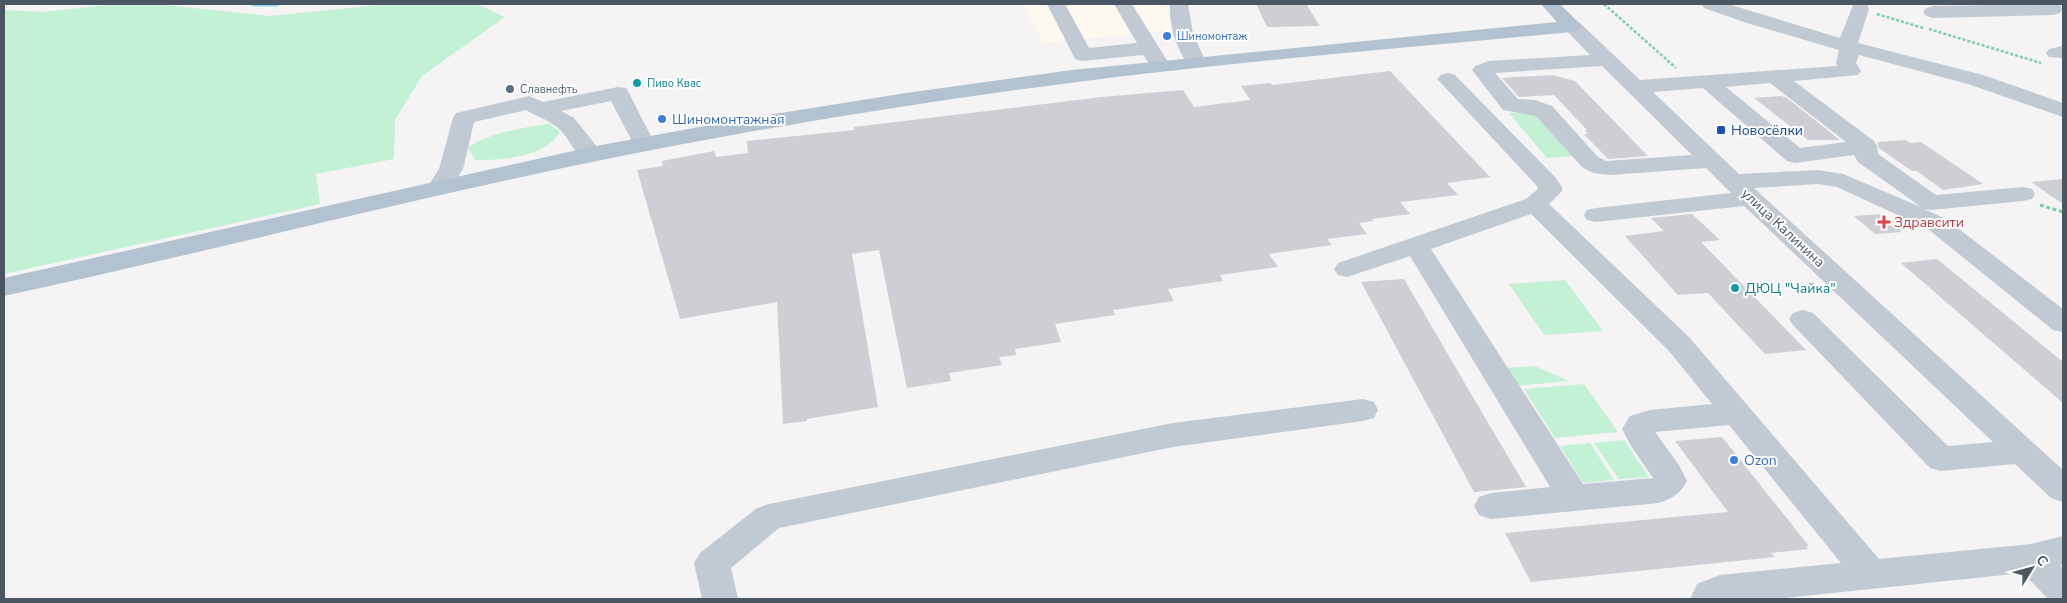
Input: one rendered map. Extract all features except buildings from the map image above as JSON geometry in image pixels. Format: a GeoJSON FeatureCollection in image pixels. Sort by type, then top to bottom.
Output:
{"type":"FeatureCollection","features":[{"type":"Feature","properties":{"kind":"main road","name":"улица Калинина"},"geometry":{"type":"LineString","coordinates":[[1550,4],[1572,26]]}},
{"type":"Feature","properties":{"kind":"main road"},"geometry":{"type":"LineString","coordinates":[[4,287],[591,154],[1155,57],[1196,62],[1572,26]]}},
{"type":"Feature","properties":{"kind":"street"},"geometry":{"type":"LineString","coordinates":[[1056,4],[1082,55],[1155,57]]}},
{"type":"Feature","properties":{"kind":"street"},"geometry":{"type":"LineString","coordinates":[[1123,4],[1155,57]]}},
{"type":"Feature","properties":{"kind":"street"},"geometry":{"type":"LineString","coordinates":[[1179,4],[1179,15],[1188,49],[1196,62]]}},
{"type":"Feature","properties":{"kind":"street"},"geometry":{"type":"LineString","coordinates":[[1711,4],[1752,20],[1959,73],[2063,110]]}},
{"type":"Feature","properties":{"kind":"street"},"geometry":{"type":"LineString","coordinates":[[1933,12],[2053,9],[2051,4]]}},
{"type":"Feature","properties":{"kind":"street"},"geometry":{"type":"LineString","coordinates":[[2058,4],[2063,6]]}},
{"type":"Feature","properties":{"kind":"street"},"geometry":{"type":"LineString","coordinates":[[1635,87],[1851,72],[1846,63],[1849,53],[1848,44],[1860,9]]}},
{"type":"Feature","properties":{"kind":"street","name":"улица Калинина"},"geometry":{"type":"LineString","coordinates":[[1572,26],[1742,190],[2063,489]]}},
{"type":"Feature","properties":{"kind":"street"},"geometry":{"type":"LineString","coordinates":[[1608,60],[1490,67],[1482,70],[1509,103],[1515,106],[1540,108],[1590,162],[1601,168],[1712,161]]}},
{"type":"Feature","properties":{"kind":"street"},"geometry":{"type":"LineString","coordinates":[[1775,77],[1866,146]]}},
{"type":"Feature","properties":{"kind":"street"},"geometry":{"type":"LineString","coordinates":[[1347,269],[1535,204],[1550,191],[1547,182],[1448,79]]}},
{"type":"Feature","properties":{"kind":"street"},"geometry":{"type":"LineString","coordinates":[[1700,82],[1795,156],[1818,177]]}},
{"type":"Feature","properties":{"kind":"street"},"geometry":{"type":"LineString","coordinates":[[540,109],[618,93],[644,144]]}},
{"type":"Feature","properties":{"kind":"street"},"geometry":{"type":"LineString","coordinates":[[439,188],[450,169],[464,118],[529,103],[566,123],[591,154]]}},
{"type":"Feature","properties":{"kind":"street"},"geometry":{"type":"LineString","coordinates":[[1795,156],[1866,146]]}},
{"type":"Feature","properties":{"kind":"street"},"geometry":{"type":"LineString","coordinates":[[1866,146],[1866,157],[1931,203],[2023,194]]}},
{"type":"Feature","properties":{"kind":"street"},"geometry":{"type":"LineString","coordinates":[[1596,215],[1818,177],[1844,181],[1936,224],[2063,323]]}},
{"type":"Feature","properties":{"kind":"street"},"geometry":{"type":"LineString","coordinates":[[1535,204],[1680,344],[1871,574]]}},
{"type":"Feature","properties":{"kind":"street"},"geometry":{"type":"LineString","coordinates":[[1416,245],[1574,498]]}},
{"type":"Feature","properties":{"kind":"street"},"geometry":{"type":"LineString","coordinates":[[1803,319],[1941,458],[2023,451]]}},
{"type":"Feature","properties":{"kind":"street"},"geometry":{"type":"LineString","coordinates":[[720,599],[712,563],[769,517],[1173,435],[1363,410]]}},
{"type":"Feature","properties":{"kind":"street"},"geometry":{"type":"LineString","coordinates":[[1491,506],[1659,490],[1670,481],[1668,474],[1642,438],[1638,429],[1641,424],[1650,421],[1737,413]]}},
{"type":"Feature","properties":{"kind":"street"},"geometry":{"type":"LineString","coordinates":[[1708,599],[1710,594],[1720,590],[2047,554],[2063,591]]}},
{"type":"Feature","properties":{"kind":"path"},"geometry":{"type":"LineString","coordinates":[[1604,4],[1700,82]]}},
{"type":"Feature","properties":{"kind":"path"},"geometry":{"type":"LineString","coordinates":[[1860,9],[2055,56]]}},
{"type":"Feature","properties":{"kind":"shaded area"},"geometry":{"type":"Polygon","coordinates":[[[1022,4],[1167,4],[1172,29],[1140,34],[1043,43],[1022,4]]]}},
{"type":"Feature","properties":{"kind":"green space"},"geometry":{"type":"Polygon","coordinates":[[[117,4],[155,4],[270,16],[389,4],[467,4],[479,5],[505,17],[422,76],[395,120],[394,159],[316,174],[320,204],[4,274],[4,10],[42,12],[117,4]]]}},
{"type":"Feature","properties":{"kind":"green space"},"geometry":{"type":"Polygon","coordinates":[[[1536,111],[1576,156],[1547,158],[1509,113],[1536,111]]]}},
{"type":"Feature","properties":{"kind":"green space"},"geometry":{"type":"Polygon","coordinates":[[[549,124],[560,132],[553,141],[522,156],[475,160],[468,147],[497,134],[549,124]]]}},
{"type":"Feature","properties":{"kind":"green space"},"geometry":{"type":"Polygon","coordinates":[[[1565,280],[1603,331],[1544,335],[1509,284],[1565,280]]]}},
{"type":"Feature","properties":{"kind":"green space"},"geometry":{"type":"Polygon","coordinates":[[[1535,366],[1569,381],[1515,386],[1504,368],[1535,366]]]}},
{"type":"Feature","properties":{"kind":"green space"},"geometry":{"type":"Polygon","coordinates":[[[1584,384],[1618,432],[1555,438],[1524,389],[1584,384]]]}},
{"type":"Feature","properties":{"kind":"green space"},"geometry":{"type":"Polygon","coordinates":[[[1624,440],[1649,477],[1619,479],[1594,443],[1624,440]]]}},
{"type":"Feature","properties":{"kind":"green space"},"geometry":{"type":"Polygon","coordinates":[[[1590,443],[1614,480],[1583,483],[1560,446],[1590,443]]]}},
{"type":"Feature","properties":{"kind":"waterway"},"geometry":{"type":"LineString","coordinates":[[254,4],[277,4]]}},
{"type":"Feature","properties":{"kind":"place","name":"Шиномонтаж"},"geometry":{"type":"Point","coordinates":[1167,36]}},
{"type":"Feature","properties":{"kind":"place","name":"Пиво Квас"},"geometry":{"type":"Point","coordinates":[637,83]}},
{"type":"Feature","properties":{"kind":"place","name":"Славнефть"},"geometry":{"type":"Point","coordinates":[510,89]}},
{"type":"Feature","properties":{"kind":"place","name":"Шиномонтажная"},"geometry":{"type":"Point","coordinates":[662,119]}},
{"type":"Feature","properties":{"kind":"place","name":"Новосёлки"},"geometry":{"type":"Point","coordinates":[1721,130]}},
{"type":"Feature","properties":{"kind":"place","name":"Здравсити"},"geometry":{"type":"Point","coordinates":[1884,222]}},
{"type":"Feature","properties":{"kind":"place","name":"ДЮЦ \"Чайка\""},"geometry":{"type":"Point","coordinates":[1735,288]}},
{"type":"Feature","properties":{"kind":"place","name":"Ozon"},"geometry":{"type":"Point","coordinates":[1734,460]}}]}
